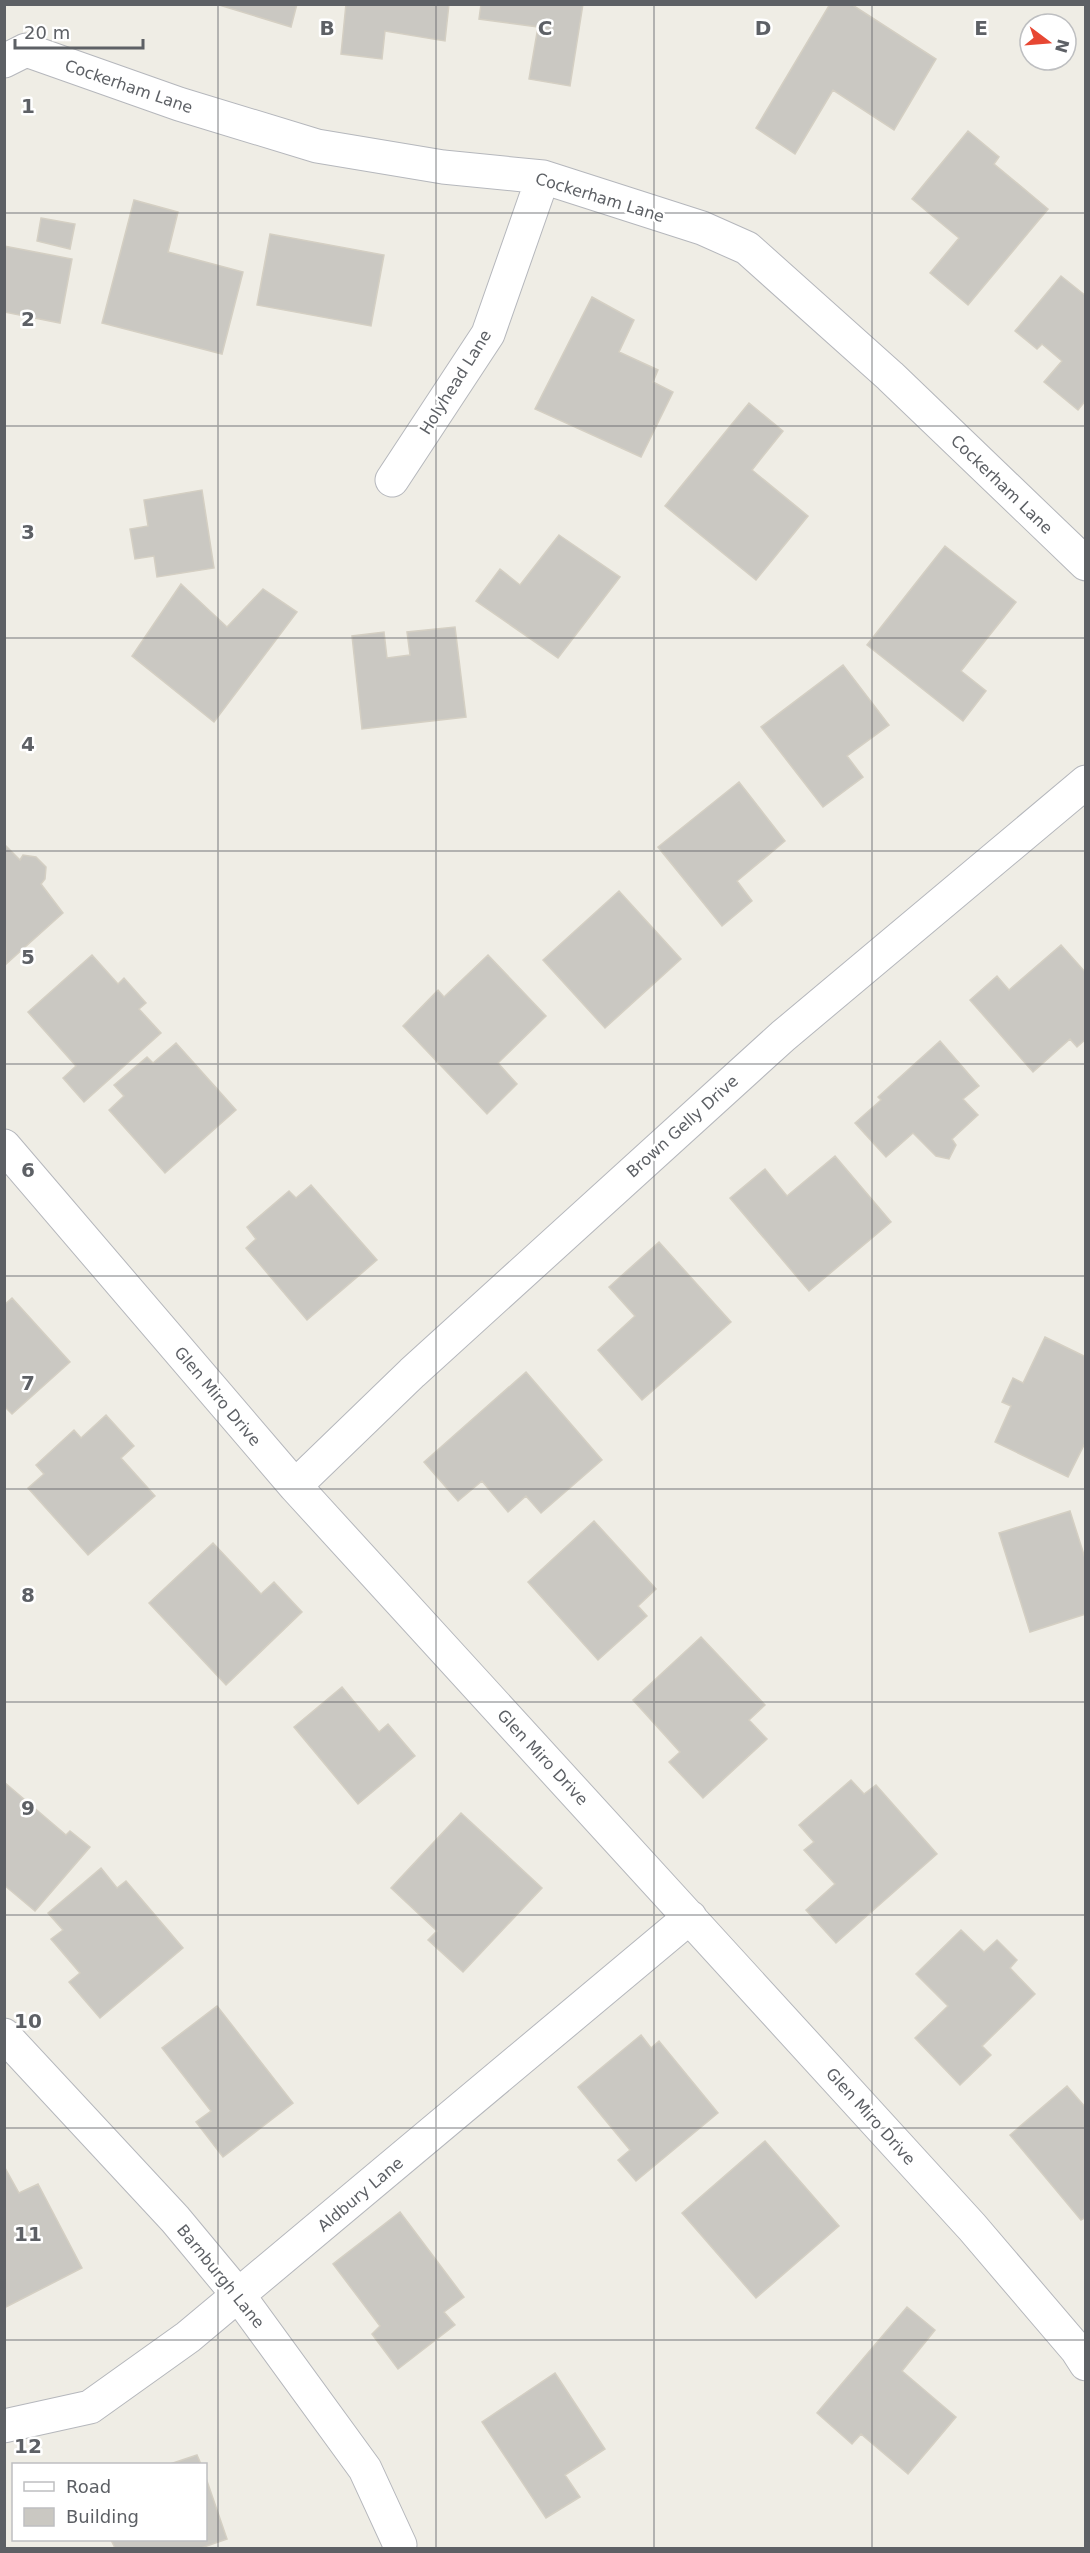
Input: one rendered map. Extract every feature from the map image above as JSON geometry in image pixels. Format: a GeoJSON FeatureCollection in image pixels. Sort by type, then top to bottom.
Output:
{"type":"FeatureCollection","features":[{"type":"Feature","properties":{"kind":"street","name":"Cockerham Lane"},"geometry":{"type":"LineString","coordinates":[[4,61],[26,50],[179,104],[317,146],[443,167],[543,177],[702,228],[747,248],[890,376],[1086,564]]}},
{"type":"Feature","properties":{"kind":"street","name":"Holyhead Lane"},"geometry":{"type":"LineString","coordinates":[[392,480],[488,334],[543,177]]}},
{"type":"Feature","properties":{"kind":"street","name":"Brown Gelly Drive"},"geometry":{"type":"LineString","coordinates":[[295,1486],[412,1373],[783,1036],[1086,782]]}},
{"type":"Feature","properties":{"kind":"street","name":"Glen Miro Drive"},"geometry":{"type":"LineString","coordinates":[[4,1146],[295,1486],[972,2227],[1077,2350],[1086,2364]]}},
{"type":"Feature","properties":{"kind":"street","name":"Aldbury Lane"},"geometry":{"type":"LineString","coordinates":[[4,2426],[90,2407],[188,2337],[690,1917]]}},
{"type":"Feature","properties":{"kind":"street","name":"Barnburgh Lane"},"geometry":{"type":"LineString","coordinates":[[4,2035],[175,2219],[239,2296],[365,2469],[400,2545]]}},
{"type":"Feature","properties":{"kind":"building"},"geometry":{"type":"Polygon","coordinates":[[[216,4],[297,4],[291,27],[216,4]]]}},
{"type":"Feature","properties":{"kind":"building"},"geometry":{"type":"Polygon","coordinates":[[[346,4],[449,4],[445,41],[385,31],[382,59],[341,54],[346,4]]]}},
{"type":"Feature","properties":{"kind":"building"},"geometry":{"type":"Polygon","coordinates":[[[481,4],[583,4],[570,86],[529,79],[538,27],[479,19],[481,4]]]}},
{"type":"Feature","properties":{"kind":"building"},"geometry":{"type":"Polygon","coordinates":[[[830,4],[851,4],[936,59],[894,130],[833,90],[795,154],[756,128],[830,4]]]}},
{"type":"Feature","properties":{"kind":"building"},"geometry":{"type":"Polygon","coordinates":[[[968,131],[999,157],[994,164],[1048,209],[968,305],[930,273],[959,238],[912,199],[968,131]]]}},
{"type":"Feature","properties":{"kind":"building"},"geometry":{"type":"Polygon","coordinates":[[[134,200],[178,212],[168,252],[243,272],[222,354],[102,323],[134,200]]]}},
{"type":"Feature","properties":{"kind":"building"},"geometry":{"type":"Polygon","coordinates":[[[41,218],[75,224],[70,249],[37,241],[41,218]]]}},
{"type":"Feature","properties":{"kind":"building"},"geometry":{"type":"Polygon","coordinates":[[[270,234],[384,255],[371,326],[257,305],[270,234]]]}},
{"type":"Feature","properties":{"kind":"building"},"geometry":{"type":"Polygon","coordinates":[[[4,246],[72,259],[60,323],[4,312],[4,246]]]}},
{"type":"Feature","properties":{"kind":"building"},"geometry":{"type":"Polygon","coordinates":[[[1061,276],[1086,296],[1086,400],[1078,410],[1044,382],[1062,361],[1042,344],[1037,349],[1015,331],[1061,276]]]}},
{"type":"Feature","properties":{"kind":"building"},"geometry":{"type":"Polygon","coordinates":[[[592,297],[634,320],[619,352],[658,370],[653,382],[673,392],[641,457],[535,409],[592,297]]]}},
{"type":"Feature","properties":{"kind":"building"},"geometry":{"type":"Polygon","coordinates":[[[749,403],[783,431],[752,470],[808,516],[756,580],[665,506],[749,403]]]}},
{"type":"Feature","properties":{"kind":"building"},"geometry":{"type":"Polygon","coordinates":[[[202,490],[214,568],[157,577],[154,556],[135,559],[130,529],[148,526],[144,500],[202,490]]]}},
{"type":"Feature","properties":{"kind":"building"},"geometry":{"type":"Polygon","coordinates":[[[559,535],[620,577],[558,658],[476,601],[500,569],[520,585],[559,535]]]}},
{"type":"Feature","properties":{"kind":"building"},"geometry":{"type":"Polygon","coordinates":[[[945,546],[1016,602],[961,671],[986,691],[963,721],[867,645],[945,546]]]}},
{"type":"Feature","properties":{"kind":"building"},"geometry":{"type":"Polygon","coordinates":[[[181,584],[227,627],[263,589],[297,612],[214,722],[132,656],[181,584]]]}},
{"type":"Feature","properties":{"kind":"building"},"geometry":{"type":"Polygon","coordinates":[[[455,627],[466,717],[362,729],[352,636],[384,632],[387,658],[410,655],[407,632],[455,627]]]}},
{"type":"Feature","properties":{"kind":"building"},"geometry":{"type":"Polygon","coordinates":[[[843,665],[889,725],[847,756],[863,777],[823,807],[761,727],[843,665]]]}},
{"type":"Feature","properties":{"kind":"building"},"geometry":{"type":"Polygon","coordinates":[[[739,782],[785,841],[737,881],[752,901],[722,926],[658,847],[739,782]]]}},
{"type":"Feature","properties":{"kind":"building"},"geometry":{"type":"Polygon","coordinates":[[[4,844],[20,860],[23,855],[36,857],[46,867],[45,879],[41,884],[63,913],[6,964],[4,844]]]}},
{"type":"Feature","properties":{"kind":"building"},"geometry":{"type":"Polygon","coordinates":[[[619,891],[681,959],[605,1028],[543,960],[619,891]]]}},
{"type":"Feature","properties":{"kind":"building"},"geometry":{"type":"Polygon","coordinates":[[[1061,945],[1086,973],[1086,1039],[1077,1047],[1070,1039],[1033,1072],[970,1000],[997,976],[1009,990],[1061,945]]]}},
{"type":"Feature","properties":{"kind":"building"},"geometry":{"type":"Polygon","coordinates":[[[92,955],[118,984],[124,978],[146,1003],[139,1009],[161,1033],[84,1102],[63,1078],[76,1066],[28,1012],[92,955]]]}},
{"type":"Feature","properties":{"kind":"building"},"geometry":{"type":"Polygon","coordinates":[[[488,955],[546,1016],[498,1063],[517,1084],[487,1114],[403,1026],[438,990],[444,997],[488,955]]]}},
{"type":"Feature","properties":{"kind":"building"},"geometry":{"type":"Polygon","coordinates":[[[940,1041],[979,1086],[963,1099],[978,1115],[952,1139],[956,1145],[949,1159],[936,1156],[913,1133],[886,1157],[855,1123],[881,1100],[878,1097],[940,1041]]]}},
{"type":"Feature","properties":{"kind":"building"},"geometry":{"type":"Polygon","coordinates":[[[176,1043],[236,1110],[165,1173],[109,1110],[124,1096],[114,1085],[147,1057],[153,1063],[176,1043]]]}},
{"type":"Feature","properties":{"kind":"building"},"geometry":{"type":"Polygon","coordinates":[[[835,1156],[891,1222],[809,1291],[730,1198],[765,1169],[787,1196],[835,1156]]]}},
{"type":"Feature","properties":{"kind":"building"},"geometry":{"type":"Polygon","coordinates":[[[311,1185],[377,1260],[307,1320],[246,1248],[256,1239],[247,1227],[289,1191],[296,1198],[311,1185]]]}},
{"type":"Feature","properties":{"kind":"building"},"geometry":{"type":"Polygon","coordinates":[[[659,1242],[731,1322],[642,1400],[598,1350],[635,1316],[609,1287],[659,1242]]]}},
{"type":"Feature","properties":{"kind":"building"},"geometry":{"type":"Polygon","coordinates":[[[12,1298],[70,1362],[12,1414],[4,1406],[4,1305],[12,1298]]]}},
{"type":"Feature","properties":{"kind":"building"},"geometry":{"type":"Polygon","coordinates":[[[1045,1337],[1086,1357],[1086,1441],[1068,1477],[995,1442],[1011,1406],[1002,1402],[1013,1378],[1023,1383],[1045,1337]]]}},
{"type":"Feature","properties":{"kind":"building"},"geometry":{"type":"Polygon","coordinates":[[[526,1372],[602,1460],[541,1513],[526,1496],[508,1512],[482,1481],[458,1501],[424,1462],[526,1372]]]}},
{"type":"Feature","properties":{"kind":"building"},"geometry":{"type":"Polygon","coordinates":[[[106,1415],[134,1446],[121,1458],[155,1496],[88,1555],[28,1488],[44,1474],[36,1465],[74,1430],[81,1438],[106,1415]]]}},
{"type":"Feature","properties":{"kind":"building"},"geometry":{"type":"Polygon","coordinates":[[[1070,1511],[1086,1561],[1086,1614],[1030,1632],[999,1533],[1070,1511]]]}},
{"type":"Feature","properties":{"kind":"building"},"geometry":{"type":"Polygon","coordinates":[[[594,1521],[656,1589],[638,1606],[647,1616],[598,1660],[528,1582],[594,1521]]]}},
{"type":"Feature","properties":{"kind":"building"},"geometry":{"type":"Polygon","coordinates":[[[213,1543],[261,1594],[274,1582],[302,1612],[226,1685],[149,1603],[213,1543]]]}},
{"type":"Feature","properties":{"kind":"building"},"geometry":{"type":"Polygon","coordinates":[[[701,1637],[765,1705],[749,1720],[767,1739],[703,1798],[669,1762],[680,1752],[633,1700],[701,1637]]]}},
{"type":"Feature","properties":{"kind":"building"},"geometry":{"type":"Polygon","coordinates":[[[342,1687],[379,1732],[388,1724],[415,1756],[358,1804],[294,1727],[342,1687]]]}},
{"type":"Feature","properties":{"kind":"building"},"geometry":{"type":"Polygon","coordinates":[[[851,1780],[864,1794],[876,1785],[937,1854],[836,1943],[806,1910],[835,1884],[804,1850],[814,1842],[799,1825],[851,1780]]]}},
{"type":"Feature","properties":{"kind":"building"},"geometry":{"type":"Polygon","coordinates":[[[4,1782],[66,1835],[70,1831],[90,1847],[35,1911],[4,1885],[4,1782]]]}},
{"type":"Feature","properties":{"kind":"building"},"geometry":{"type":"Polygon","coordinates":[[[461,1813],[542,1888],[463,1972],[428,1940],[437,1931],[391,1888],[461,1813]]]}},
{"type":"Feature","properties":{"kind":"building"},"geometry":{"type":"Polygon","coordinates":[[[101,1868],[117,1888],[126,1881],[183,1948],[100,2018],[69,1982],[80,1973],[51,1939],[63,1930],[48,1913],[101,1868]]]}},
{"type":"Feature","properties":{"kind":"building"},"geometry":{"type":"Polygon","coordinates":[[[961,1930],[984,1952],[997,1940],[1017,1960],[1010,1968],[1035,1994],[982,2046],[991,2055],[960,2085],[915,2038],[948,2006],[916,1974],[961,1930]]]}},
{"type":"Feature","properties":{"kind":"building"},"geometry":{"type":"Polygon","coordinates":[[[217,2006],[293,2103],[223,2157],[196,2122],[211,2111],[162,2048],[217,2006]]]}},
{"type":"Feature","properties":{"kind":"building"},"geometry":{"type":"Polygon","coordinates":[[[641,2035],[651,2048],[659,2041],[718,2113],[636,2181],[618,2160],[630,2150],[578,2087],[641,2035]]]}},
{"type":"Feature","properties":{"kind":"building"},"geometry":{"type":"Polygon","coordinates":[[[1067,2086],[1086,2108],[1086,2217],[1081,2220],[1010,2135],[1067,2086]]]}},
{"type":"Feature","properties":{"kind":"building"},"geometry":{"type":"Polygon","coordinates":[[[765,2141],[839,2226],[756,2298],[682,2213],[765,2141]]]}},
{"type":"Feature","properties":{"kind":"building"},"geometry":{"type":"Polygon","coordinates":[[[4,2166],[19,2193],[38,2184],[82,2268],[4,2308],[4,2166]]]}},
{"type":"Feature","properties":{"kind":"building"},"geometry":{"type":"Polygon","coordinates":[[[400,2212],[464,2297],[444,2312],[455,2325],[398,2369],[372,2334],[380,2326],[333,2264],[400,2212]]]}},
{"type":"Feature","properties":{"kind":"building"},"geometry":{"type":"Polygon","coordinates":[[[907,2307],[935,2330],[902,2371],[956,2417],[908,2474],[861,2434],[852,2444],[817,2413],[907,2307]]]}},
{"type":"Feature","properties":{"kind":"building"},"geometry":{"type":"Polygon","coordinates":[[[555,2373],[605,2449],[565,2475],[580,2497],[546,2518],[482,2422],[555,2373]]]}},
{"type":"Feature","properties":{"kind":"building"},"geometry":{"type":"Polygon","coordinates":[[[197,2455],[201,2463],[173,2463],[197,2455]]]}},
{"type":"Feature","properties":{"kind":"building"},"geometry":{"type":"Polygon","coordinates":[[[207,2481],[227,2539],[201,2548],[115,2548],[112,2541],[207,2541],[207,2481]]]}}]}
